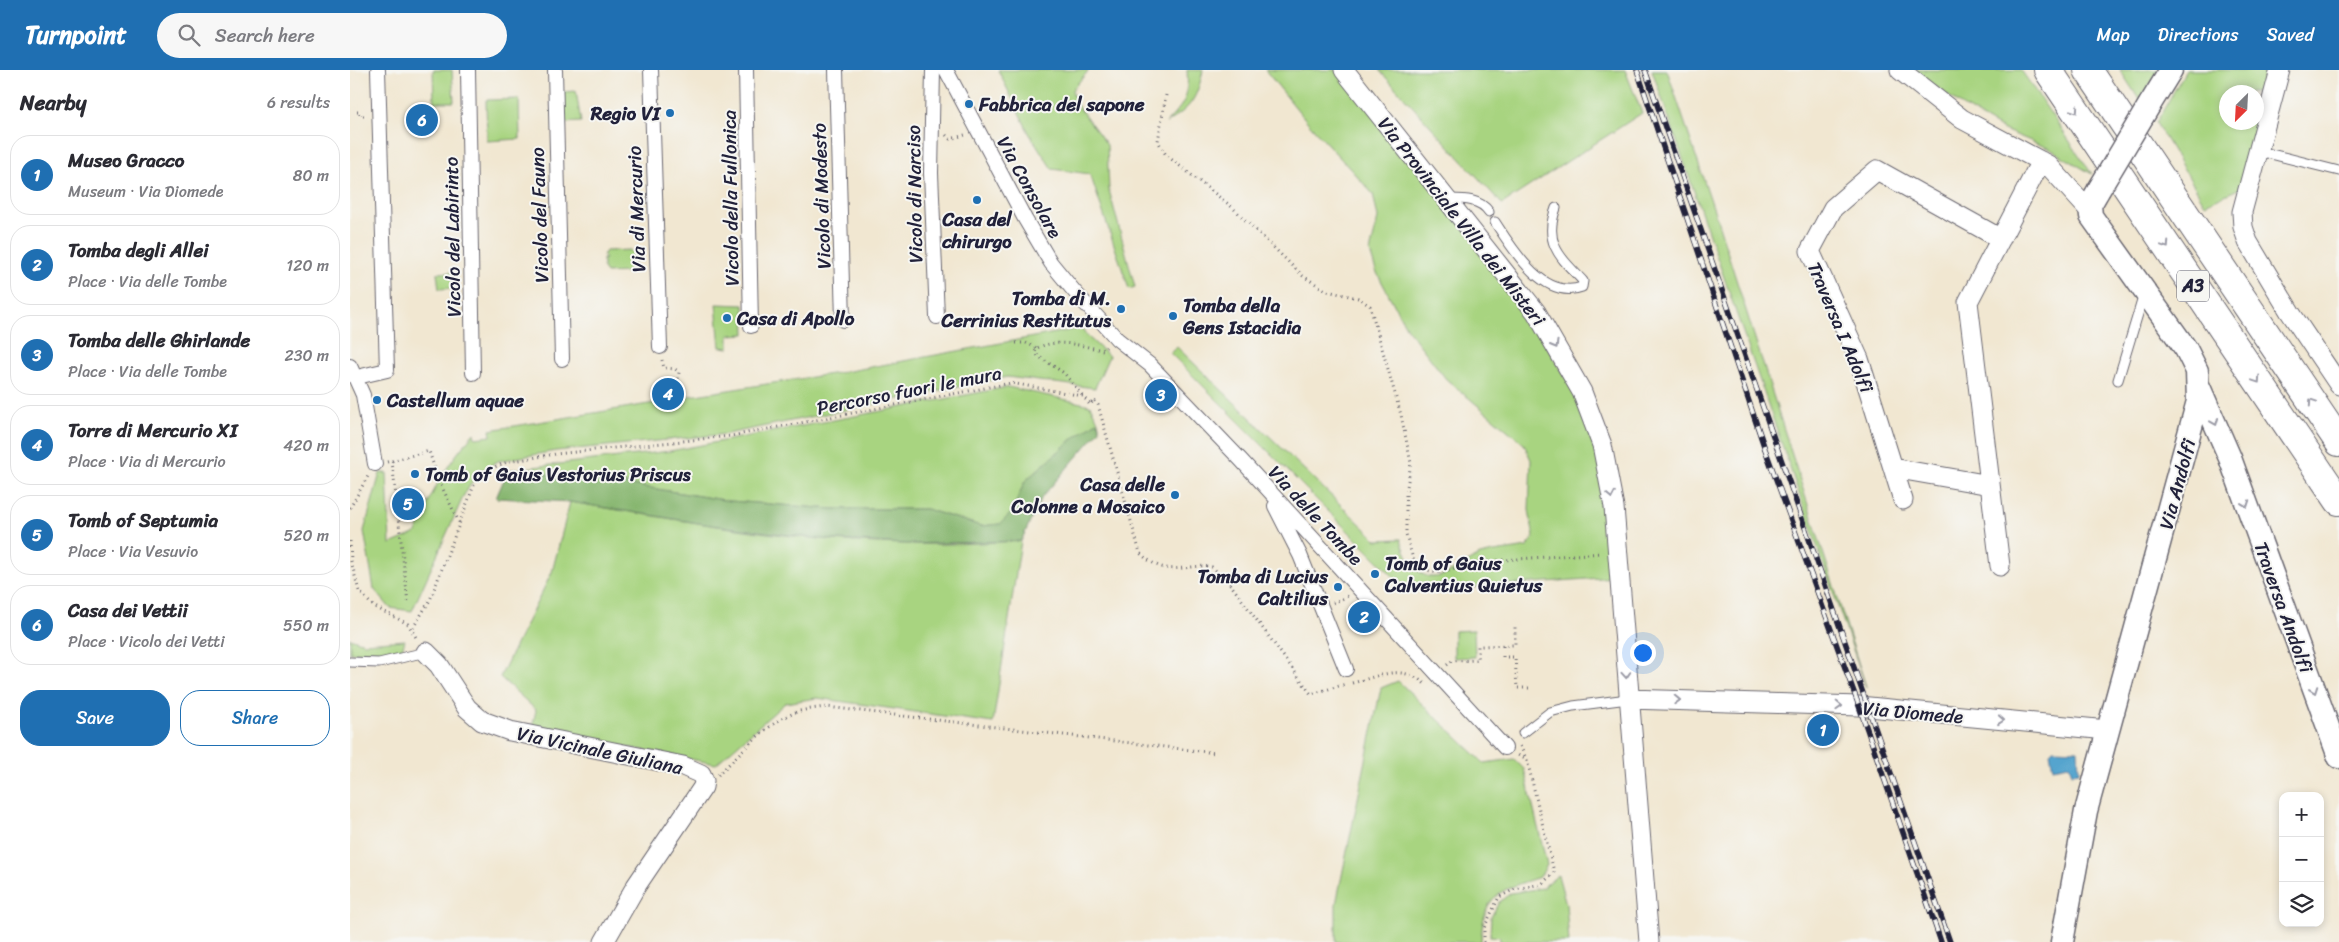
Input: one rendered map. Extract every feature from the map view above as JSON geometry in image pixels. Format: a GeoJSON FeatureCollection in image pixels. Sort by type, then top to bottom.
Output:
{"type":"FeatureCollection","features":[{"type":"Feature","properties":{"kind":"highway","name":"A3"},"geometry":{"type":"LineString","coordinates":[[2048,70],[2339,501]]}},
{"type":"Feature","properties":{"kind":"highway","name":"A3"},"geometry":{"type":"LineString","coordinates":[[2088,70],[2339,442]]}},
{"type":"Feature","properties":{"kind":"highway"},"geometry":{"type":"LineString","coordinates":[[2110,70],[2194,206],[2225,273]]}},
{"type":"Feature","properties":{"kind":"street"},"geometry":{"type":"LineString","coordinates":[[375,464],[363,395],[354,372],[386,370],[385,288],[381,254],[378,70]]}},
{"type":"Feature","properties":{"kind":"street","name":"Vicolo del Labirinto"},"geometry":{"type":"LineString","coordinates":[[468,70],[474,373]]}},
{"type":"Feature","properties":{"kind":"street","name":"Vicolo del Fauno"},"geometry":{"type":"LineString","coordinates":[[555,70],[556,192],[562,359]]}},
{"type":"Feature","properties":{"kind":"street","name":"Via di Mercurio"},"geometry":{"type":"LineString","coordinates":[[651,70],[660,347]]}},
{"type":"Feature","properties":{"kind":"street","name":"Vicolo della Fullonica"},"geometry":{"type":"LineString","coordinates":[[746,70],[750,326]]}},
{"type":"Feature","properties":{"kind":"street","name":"Vicolo di Modesto"},"geometry":{"type":"LineString","coordinates":[[836,70],[842,320]]}},
{"type":"Feature","properties":{"kind":"street","name":"Vicolo di Narciso"},"geometry":{"type":"LineString","coordinates":[[932,70],[930,127],[937,317]]}},
{"type":"Feature","properties":{"kind":"street","name":"Via Consolare"},"geometry":{"type":"LineString","coordinates":[[946,70],[978,132],[1051,263],[1094,314]]}},
{"type":"Feature","properties":{"kind":"street","name":"Via Provinciale Villa dei Misteri"},"geometry":{"type":"LineString","coordinates":[[1344,70],[1536,312],[1582,392],[1602,445],[1614,507],[1649,942]]}},
{"type":"Feature","properties":{"kind":"street"},"geometry":{"type":"LineString","coordinates":[[1900,70],[1962,119],[2041,161],[2093,201],[2171,70]]}},
{"type":"Feature","properties":{"kind":"street"},"geometry":{"type":"LineString","coordinates":[[2280,70],[2242,212],[2243,227],[2248,242],[2280,296],[2339,385]]}},
{"type":"Feature","properties":{"kind":"street"},"geometry":{"type":"LineString","coordinates":[[2000,566],[1968,302],[2041,161]]}},
{"type":"Feature","properties":{"kind":"street","name":"Traversa I Adolfi"},"geometry":{"type":"LineString","coordinates":[[1903,500],[1859,359],[1810,252],[1833,208],[1876,170],[2000,239]]}},
{"type":"Feature","properties":{"kind":"street","name":"Via Andolfi"},"geometry":{"type":"LineString","coordinates":[[2062,942],[2082,827],[2107,730],[2187,446],[2198,402],[2199,387],[2197,371],[2186,349],[2107,239],[2093,201]]}},
{"type":"Feature","properties":{"kind":"street","name":"Via delle Tombe"},"geometry":{"type":"LineString","coordinates":[[1094,314],[1116,339],[1150,365],[1505,748]]}},
{"type":"Feature","properties":{"kind":"street","name":"Traversa Andolfi"},"geometry":{"type":"LineString","coordinates":[[2199,387],[2230,458],[2339,756]]}},
{"type":"Feature","properties":{"kind":"street"},"geometry":{"type":"LineString","coordinates":[[2187,446],[2192,443],[2202,442],[2216,448],[2230,458]]}},
{"type":"Feature","properties":{"kind":"street"},"geometry":{"type":"LineString","coordinates":[[1893,468],[1990,485]]}},
{"type":"Feature","properties":{"kind":"street"},"geometry":{"type":"LineString","coordinates":[[1268,491],[1300,555],[1346,669]]}},
{"type":"Feature","properties":{"kind":"street","name":"Via Vicinale Giuliana"},"geometry":{"type":"LineString","coordinates":[[426,652],[439,666],[467,708],[482,720],[510,731],[683,766],[701,774],[704,781],[703,787],[636,886],[604,942]]}},
{"type":"Feature","properties":{"kind":"street","name":"Via Diomede"},"geometry":{"type":"LineString","coordinates":[[1628,699],[1859,706],[2107,730]]}},
{"type":"Feature","properties":{"kind":"lane"},"geometry":{"type":"LineString","coordinates":[[2259,151],[2339,171]]}},
{"type":"Feature","properties":{"kind":"lane"},"geometry":{"type":"LineString","coordinates":[[1446,198],[1477,202],[1486,207],[1489,212]]}},
{"type":"Feature","properties":{"kind":"lane"},"geometry":{"type":"LineString","coordinates":[[1495,222],[1521,257],[1547,284],[1559,290],[1573,291],[1582,287],[1583,281],[1558,253],[1551,235],[1550,224],[1556,208]]}},
{"type":"Feature","properties":{"kind":"lane"},"geometry":{"type":"LineString","coordinates":[[2118,380],[2145,290]]}},
{"type":"Feature","properties":{"kind":"lane"},"geometry":{"type":"LineString","coordinates":[[350,662],[379,663],[426,652]]}},
{"type":"Feature","properties":{"kind":"lane"},"geometry":{"type":"LineString","coordinates":[[1523,733],[1550,712],[1573,706],[1628,699]]}},
{"type":"Feature","properties":{"kind":"path"},"geometry":{"type":"LineString","coordinates":[[1166,95],[1158,141],[1166,155],[1232,206],[1303,276],[1327,291],[1358,298],[1370,306],[1402,414],[1411,463],[1406,493],[1406,534],[1413,559],[1425,570],[1439,572],[1490,561],[1617,552]]}},
{"type":"Feature","properties":{"kind":"path"},"geometry":{"type":"LineString","coordinates":[[930,127],[939,130],[950,139],[978,132]]}},
{"type":"Feature","properties":{"kind":"path"},"geometry":{"type":"LineString","coordinates":[[1016,343],[1026,343],[1037,348],[1042,346],[1079,344],[1103,350],[1116,339]]}},
{"type":"Feature","properties":{"kind":"path"},"geometry":{"type":"LineString","coordinates":[[1037,348],[1035,352],[1038,356],[1064,373],[1083,396]]}},
{"type":"Feature","properties":{"kind":"path"},"geometry":{"type":"LineString","coordinates":[[664,368],[676,368],[679,372],[678,380],[668,391]]}},
{"type":"Feature","properties":{"kind":"path","name":"Percorso fuori le mura"},"geometry":{"type":"LineString","coordinates":[[412,628],[430,600],[476,480],[492,468],[507,462],[556,454],[732,436],[1011,383],[1083,396],[1090,405],[1094,400],[1098,405],[1138,547],[1144,557],[1156,564],[1174,570],[1212,567],[1224,576],[1311,694],[1398,671],[1411,675],[1428,687]]}},
{"type":"Feature","properties":{"kind":"path"},"geometry":{"type":"LineString","coordinates":[[408,602],[392,461],[430,451],[438,479],[459,522]]}},
{"type":"Feature","properties":{"kind":"path"},"geometry":{"type":"LineString","coordinates":[[350,508],[375,464]]}},
{"type":"Feature","properties":{"kind":"path"},"geometry":{"type":"LineString","coordinates":[[350,541],[351,561],[359,591],[373,606],[412,628],[414,635]]}},
{"type":"Feature","properties":{"kind":"path"},"geometry":{"type":"LineString","coordinates":[[1448,664],[1452,661],[1478,660],[1478,646],[1515,646],[1514,626]]}},
{"type":"Feature","properties":{"kind":"path"},"geometry":{"type":"LineString","coordinates":[[1503,646],[1503,657],[1515,657],[1517,688],[1531,688]]}},
{"type":"Feature","properties":{"kind":"path"},"geometry":{"type":"LineString","coordinates":[[704,781],[718,775],[745,747],[775,723],[800,711],[827,707],[1216,753]]}},
{"type":"Feature","properties":{"kind":"path"},"geometry":{"type":"LineString","coordinates":[[1484,942],[1484,928],[1499,897],[1515,889],[1542,884],[1554,872],[1527,760],[1521,747]]}},
{"type":"Feature","properties":{"kind":"path"},"geometry":{"type":"LineString","coordinates":[[1505,748],[1527,760]]}},
{"type":"Feature","properties":{"kind":"green space"},"geometry":{"type":"Polygon","coordinates":[[[433,70],[452,70],[454,102],[434,102],[433,70]]]}},
{"type":"Feature","properties":{"kind":"green space"},"geometry":{"type":"Polygon","coordinates":[[[998,70],[1089,70],[1072,90],[1075,102],[1107,145],[1109,190],[1135,287],[1129,289],[1090,174],[1052,169],[1029,133],[998,70]]]}},
{"type":"Feature","properties":{"kind":"green space"},"geometry":{"type":"Polygon","coordinates":[[[1187,70],[1203,70],[1195,96],[1187,107],[1166,123],[1182,105],[1187,87],[1187,70]]]}},
{"type":"Feature","properties":{"kind":"green space"},"geometry":{"type":"Polygon","coordinates":[[[1265,70],[1338,70],[1507,282],[1576,394],[1595,442],[1606,494],[1614,577],[1409,592],[1170,353],[1177,347],[1377,540],[1401,539],[1411,562],[1421,573],[1437,577],[1455,570],[1480,555],[1527,547],[1534,537],[1529,510],[1531,460],[1524,444],[1446,379],[1406,327],[1376,271],[1370,252],[1378,218],[1373,194],[1310,125],[1265,70]]]}},
{"type":"Feature","properties":{"kind":"green space"},"geometry":{"type":"Polygon","coordinates":[[[1379,70],[1625,70],[1642,113],[1502,204],[1379,70]]]}},
{"type":"Feature","properties":{"kind":"green space"},"geometry":{"type":"Polygon","coordinates":[[[1652,70],[1667,70],[1715,213],[1866,687],[1652,70]]]}},
{"type":"Feature","properties":{"kind":"green space"},"geometry":{"type":"Polygon","coordinates":[[[1912,70],[2021,70],[2092,174],[2050,149],[2004,130],[1964,107],[1912,70]]]}},
{"type":"Feature","properties":{"kind":"green space"},"geometry":{"type":"Polygon","coordinates":[[[2120,70],[2159,70],[2140,101],[2120,70]]]}},
{"type":"Feature","properties":{"kind":"green space"},"geometry":{"type":"Polygon","coordinates":[[[2186,70],[2260,70],[2271,80],[2264,109],[2264,85],[2219,85],[2219,130],[2259,130],[2245,186],[2205,204],[2156,123],[2186,70]]]}},
{"type":"Feature","properties":{"kind":"green space"},"geometry":{"type":"Polygon","coordinates":[[[576,91],[581,122],[564,123],[563,92],[576,91]]]}},
{"type":"Feature","properties":{"kind":"green space"},"geometry":{"type":"Polygon","coordinates":[[[519,99],[520,139],[487,141],[486,100],[519,99]]]}},
{"type":"Feature","properties":{"kind":"green space"},"geometry":{"type":"Polygon","coordinates":[[[630,250],[634,254],[634,269],[631,272],[606,273],[603,269],[603,259],[605,259],[603,255],[606,251],[630,250]]]}},
{"type":"Feature","properties":{"kind":"green space"},"geometry":{"type":"Polygon","coordinates":[[[456,272],[457,288],[439,289],[437,273],[456,272]]]}},
{"type":"Feature","properties":{"kind":"green space"},"geometry":{"type":"Polygon","coordinates":[[[716,304],[744,305],[745,334],[729,335],[729,348],[720,347],[716,304]]]}},
{"type":"Feature","properties":{"kind":"green space"},"geometry":{"type":"Polygon","coordinates":[[[1082,328],[1087,336],[1109,356],[1095,388],[1007,377],[727,434],[556,451],[498,461],[478,473],[464,495],[412,611],[390,608],[374,589],[364,531],[380,473],[387,473],[390,544],[416,533],[440,480],[474,433],[475,438],[491,436],[490,430],[661,402],[662,407],[678,404],[677,398],[844,372],[1082,328]]]}},
{"type":"Feature","properties":{"kind":"green space"},"geometry":{"type":"Polygon","coordinates":[[[1008,387],[1090,405],[1098,421],[1075,437],[1025,481],[1012,512],[1000,524],[981,526],[926,509],[833,509],[730,501],[595,479],[508,470],[670,451],[1008,387]]]}},
{"type":"Feature","properties":{"kind":"green space"},"geometry":{"type":"Polygon","coordinates":[[[1098,421],[1100,430],[1042,497],[1021,541],[906,544],[822,539],[711,525],[570,502],[496,498],[508,470],[595,479],[730,501],[833,509],[926,509],[981,526],[1000,524],[1012,512],[1025,481],[1075,437],[1098,421]]]}},
{"type":"Feature","properties":{"kind":"green space"},"geometry":{"type":"Polygon","coordinates":[[[570,502],[695,523],[821,539],[920,544],[1021,541],[993,723],[817,698],[785,703],[716,764],[532,729],[536,710],[500,677],[552,572],[570,502]]]}},
{"type":"Feature","properties":{"kind":"green space"},"geometry":{"type":"Polygon","coordinates":[[[1474,630],[1475,657],[1454,658],[1454,631],[1474,630]]]}},
{"type":"Feature","properties":{"kind":"green space"},"geometry":{"type":"Polygon","coordinates":[[[350,638],[364,643],[405,640],[402,650],[350,653],[350,638]]]}},
{"type":"Feature","properties":{"kind":"green space"},"geometry":{"type":"Polygon","coordinates":[[[1398,681],[1484,763],[1514,759],[1524,769],[1547,865],[1540,877],[1514,886],[1496,896],[1485,913],[1481,942],[1336,942],[1336,904],[1381,688],[1398,681]]]}},
{"type":"Feature","properties":{"kind":"green space"},"geometry":{"type":"Polygon","coordinates":[[[1558,875],[1566,904],[1569,942],[1500,942],[1500,937],[1490,936],[1491,917],[1499,902],[1511,893],[1542,888],[1558,875]]]}},
{"type":"Feature","properties":{"kind":"water"},"geometry":{"type":"Polygon","coordinates":[[[2053,749],[2078,750],[2079,772],[2072,773],[2069,765],[2053,768],[2050,752],[2053,749]]]}},
{"type":"Feature","properties":{"kind":"railway"},"geometry":{"type":"LineString","coordinates":[[1637,70],[1765,449],[1859,706],[1941,942]]}},
{"type":"Feature","properties":{"kind":"railway"},"geometry":{"type":"LineString","coordinates":[[1645,70],[1950,942]]}},
{"type":"Feature","properties":{"kind":"place","name":"Fabbrica del sapone"},"geometry":{"type":"Point","coordinates":[969,104]}},
{"type":"Feature","properties":{"kind":"place","name":"Regio VI"},"geometry":{"type":"Point","coordinates":[670,113]}},
{"type":"Feature","properties":{"kind":"place","name":"Casa dei Vettii"},"geometry":{"type":"Point","coordinates":[422,120]}},
{"type":"Feature","properties":{"kind":"place","name":"Casa del chirurgo"},"geometry":{"type":"Point","coordinates":[977,200]}},
{"type":"Feature","properties":{"kind":"place","name":"Tomba di M. Cerrinius Restitutus"},"geometry":{"type":"Point","coordinates":[1121,309]}},
{"type":"Feature","properties":{"kind":"place","name":"Tomba della Gens Istacidia"},"geometry":{"type":"Point","coordinates":[1173,316]}},
{"type":"Feature","properties":{"kind":"place","name":"Casa di Apollo"},"geometry":{"type":"Point","coordinates":[727,318]}},
{"type":"Feature","properties":{"kind":"place","name":"Torre di Mercurio XI"},"geometry":{"type":"Point","coordinates":[668,394]}},
{"type":"Feature","properties":{"kind":"place","name":"Tomba delle Ghirlande"},"geometry":{"type":"Point","coordinates":[1161,395]}},
{"type":"Feature","properties":{"kind":"place","name":"Castellum aquae"},"geometry":{"type":"Point","coordinates":[377,400]}},
{"type":"Feature","properties":{"kind":"place","name":"Tomb of Gaius Vestorius Priscus"},"geometry":{"type":"Point","coordinates":[415,474]}},
{"type":"Feature","properties":{"kind":"place","name":"Casa delle Colonne a Mosaico"},"geometry":{"type":"Point","coordinates":[1175,495]}},
{"type":"Feature","properties":{"kind":"place","name":"Tomb of Septumia"},"geometry":{"type":"Point","coordinates":[408,504]}},
{"type":"Feature","properties":{"kind":"place","name":"Tomb of Gaius Calventius Quietus"},"geometry":{"type":"Point","coordinates":[1375,574]}},
{"type":"Feature","properties":{"kind":"place","name":"Tomba di Lucius Caltilius"},"geometry":{"type":"Point","coordinates":[1338,587]}},
{"type":"Feature","properties":{"kind":"place","name":"Tomba degli Allei"},"geometry":{"type":"Point","coordinates":[1364,617]}},
{"type":"Feature","properties":{"kind":"place","name":"Museo Gracco"},"geometry":{"type":"Point","coordinates":[1823,730]}}]}
